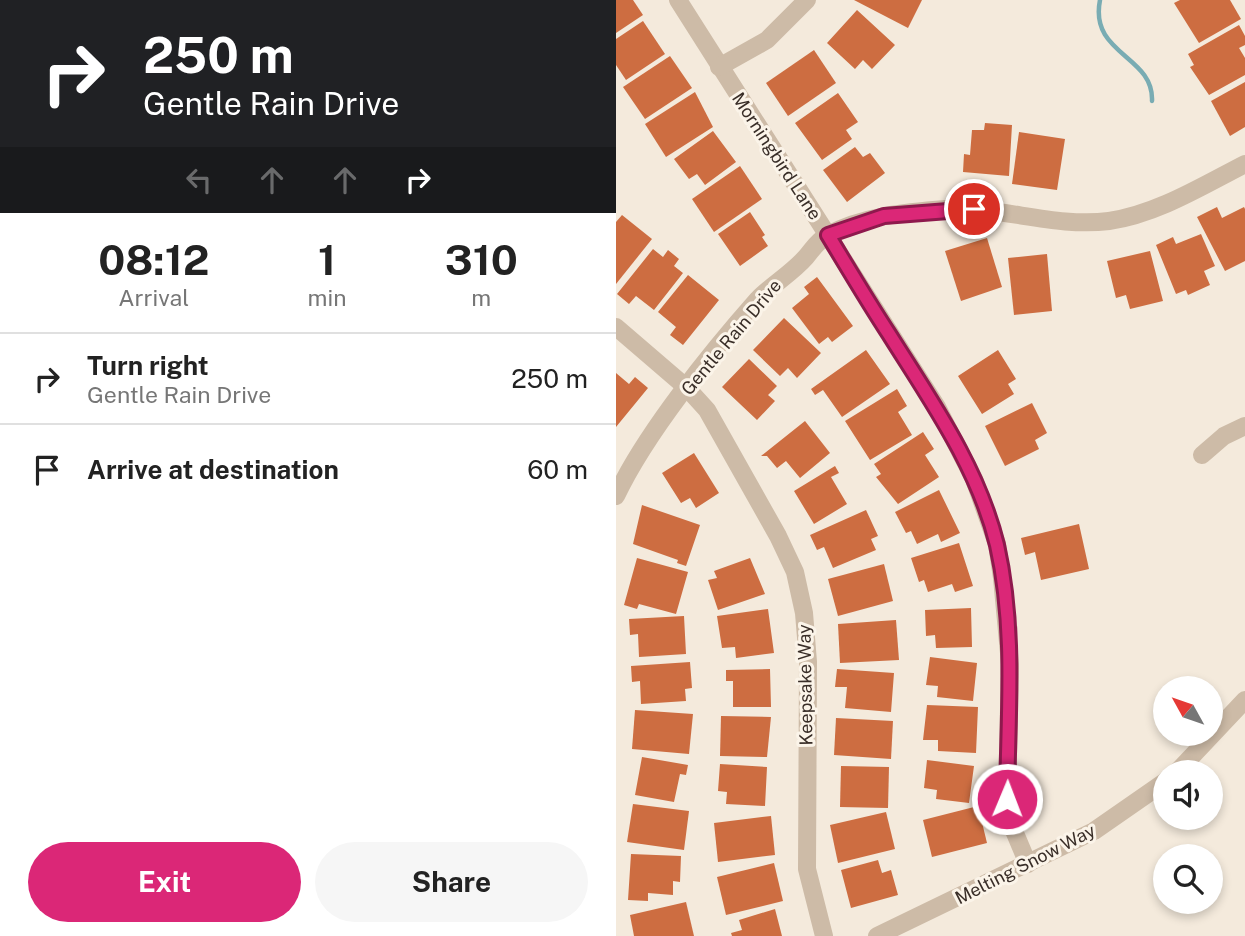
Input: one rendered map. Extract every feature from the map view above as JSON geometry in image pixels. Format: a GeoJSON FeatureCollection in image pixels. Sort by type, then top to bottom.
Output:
{"type":"FeatureCollection","features":[{"type":"Feature","properties":{"kind":"street","name":"Morningbird Lane"},"geometry":{"type":"LineString","coordinates":[[678,0],[937,407],[974,479],[996,544],[1007,617],[1010,664],[1007,799],[1012,826],[1028,864]]}},
{"type":"Feature","properties":{"kind":"street"},"geometry":{"type":"LineString","coordinates":[[719,67],[767,40],[807,0]]}},
{"type":"Feature","properties":{"kind":"street","name":"Gentle Rain Drive"},"geometry":{"type":"LineString","coordinates":[[616,496],[636,460],[687,388],[757,301],[828,235],[884,216],[945,209],[1007,211],[1068,221],[1109,221],[1174,199],[1245,164]]}},
{"type":"Feature","properties":{"kind":"street","name":"Keepsake Way"},"geometry":{"type":"LineString","coordinates":[[616,327],[687,388],[706,410],[778,536],[794,572],[804,613],[808,662],[807,869],[824,936]]}},
{"type":"Feature","properties":{"kind":"street"},"geometry":{"type":"LineString","coordinates":[[1202,455],[1224,436],[1245,426]]}},
{"type":"Feature","properties":{"kind":"street"},"geometry":{"type":"LineString","coordinates":[[1188,760],[1245,700]]}},
{"type":"Feature","properties":{"kind":"street","name":"Melting Snow Way"},"geometry":{"type":"LineString","coordinates":[[877,936],[1094,831],[1153,790]]}},
{"type":"Feature","properties":{"kind":"building"},"geometry":{"type":"Polygon","coordinates":[[[616,0],[633,0],[643,15],[616,33],[616,0]]]}},
{"type":"Feature","properties":{"kind":"building"},"geometry":{"type":"Polygon","coordinates":[[[854,0],[922,0],[908,28],[854,0]]]}},
{"type":"Feature","properties":{"kind":"building"},"geometry":{"type":"Polygon","coordinates":[[[1180,0],[1230,0],[1241,19],[1199,43],[1174,3],[1180,0]]]}},
{"type":"Feature","properties":{"kind":"building"},"geometry":{"type":"Polygon","coordinates":[[[857,10],[895,45],[872,69],[863,60],[855,69],[827,43],[857,10]]]}},
{"type":"Feature","properties":{"kind":"building"},"geometry":{"type":"Polygon","coordinates":[[[643,21],[665,54],[626,80],[616,65],[616,39],[643,21]]]}},
{"type":"Feature","properties":{"kind":"building"},"geometry":{"type":"Polygon","coordinates":[[[1239,25],[1245,36],[1245,45],[1239,48],[1245,58],[1245,75],[1209,95],[1190,67],[1194,65],[1188,54],[1239,25]]]}},
{"type":"Feature","properties":{"kind":"building"},"geometry":{"type":"Polygon","coordinates":[[[814,50],[836,83],[788,116],[766,83],[814,50]]]}},
{"type":"Feature","properties":{"kind":"building"},"geometry":{"type":"Polygon","coordinates":[[[670,56],[692,88],[645,119],[623,87],[670,56]]]}},
{"type":"Feature","properties":{"kind":"building"},"geometry":{"type":"Polygon","coordinates":[[[1245,82],[1245,127],[1230,136],[1211,101],[1245,82]]]}},
{"type":"Feature","properties":{"kind":"building"},"geometry":{"type":"Polygon","coordinates":[[[695,92],[713,127],[666,157],[645,124],[695,92]]]}},
{"type":"Feature","properties":{"kind":"building"},"geometry":{"type":"Polygon","coordinates":[[[838,93],[858,122],[846,130],[852,139],[822,160],[795,123],[838,93]]]}},
{"type":"Feature","properties":{"kind":"building"},"geometry":{"type":"Polygon","coordinates":[[[985,123],[1012,125],[1009,176],[963,172],[964,154],[970,155],[972,130],[984,130],[985,123]]]}},
{"type":"Feature","properties":{"kind":"building"},"geometry":{"type":"Polygon","coordinates":[[[713,131],[736,162],[705,185],[697,174],[689,179],[674,159],[713,131]]]}},
{"type":"Feature","properties":{"kind":"building"},"geometry":{"type":"Polygon","coordinates":[[[1019,132],[1065,139],[1057,190],[1012,184],[1019,132]]]}},
{"type":"Feature","properties":{"kind":"building"},"geometry":{"type":"Polygon","coordinates":[[[855,147],[863,157],[870,153],[885,173],[847,202],[823,170],[855,147]]]}},
{"type":"Feature","properties":{"kind":"building"},"geometry":{"type":"Polygon","coordinates":[[[740,166],[762,199],[714,232],[692,199],[740,166]]]}},
{"type":"Feature","properties":{"kind":"building"},"geometry":{"type":"Polygon","coordinates":[[[1217,207],[1222,218],[1244,207],[1245,209],[1245,261],[1225,271],[1197,217],[1217,207]]]}},
{"type":"Feature","properties":{"kind":"building"},"geometry":{"type":"Polygon","coordinates":[[[750,212],[765,235],[762,237],[768,246],[740,266],[718,234],[750,212]]]}},
{"type":"Feature","properties":{"kind":"building"},"geometry":{"type":"Polygon","coordinates":[[[622,215],[652,239],[616,284],[616,222],[622,215]]]}},
{"type":"Feature","properties":{"kind":"building"},"geometry":{"type":"Polygon","coordinates":[[[1201,234],[1215,266],[1204,271],[1210,285],[1188,295],[1186,290],[1176,294],[1156,245],[1173,237],[1176,244],[1201,234]]]}},
{"type":"Feature","properties":{"kind":"building"},"geometry":{"type":"Polygon","coordinates":[[[987,238],[1002,287],[961,301],[945,251],[987,238]]]}},
{"type":"Feature","properties":{"kind":"building"},"geometry":{"type":"Polygon","coordinates":[[[653,249],[663,257],[668,250],[679,259],[674,266],[683,273],[654,310],[636,296],[629,304],[617,294],[653,249]]]}},
{"type":"Feature","properties":{"kind":"building"},"geometry":{"type":"Polygon","coordinates":[[[1150,251],[1163,301],[1130,309],[1126,295],[1116,298],[1107,261],[1150,251]]]}},
{"type":"Feature","properties":{"kind":"building"},"geometry":{"type":"Polygon","coordinates":[[[1047,254],[1052,311],[1014,315],[1008,258],[1047,254]]]}},
{"type":"Feature","properties":{"kind":"building"},"geometry":{"type":"Polygon","coordinates":[[[688,275],[719,300],[683,345],[670,335],[676,327],[658,312],[688,275]]]}},
{"type":"Feature","properties":{"kind":"building"},"geometry":{"type":"Polygon","coordinates":[[[817,277],[853,326],[832,342],[828,337],[819,344],[792,308],[809,294],[804,287],[817,277]]]}},
{"type":"Feature","properties":{"kind":"building"},"geometry":{"type":"Polygon","coordinates":[[[784,318],[821,353],[797,378],[788,368],[780,376],[753,350],[784,318]]]}},
{"type":"Feature","properties":{"kind":"building"},"geometry":{"type":"Polygon","coordinates":[[[866,350],[890,384],[842,417],[823,390],[815,395],[811,389],[866,350]]]}},
{"type":"Feature","properties":{"kind":"building"},"geometry":{"type":"Polygon","coordinates":[[[998,350],[1016,379],[1008,384],[1014,394],[982,414],[958,376],[998,350]]]}},
{"type":"Feature","properties":{"kind":"building"},"geometry":{"type":"Polygon","coordinates":[[[749,359],[777,386],[768,395],[775,401],[757,420],[722,387],[749,359]]]}},
{"type":"Feature","properties":{"kind":"building"},"geometry":{"type":"Polygon","coordinates":[[[616,373],[629,384],[635,377],[648,388],[616,427],[616,373]]]}},
{"type":"Feature","properties":{"kind":"building"},"geometry":{"type":"Polygon","coordinates":[[[897,389],[907,406],[898,412],[912,435],[870,460],[845,421],[897,389]]]}},
{"type":"Feature","properties":{"kind":"building"},"geometry":{"type":"Polygon","coordinates":[[[1032,403],[1047,433],[1035,440],[1039,449],[1005,466],[985,426],[1032,403]]]}},
{"type":"Feature","properties":{"kind":"building"},"geometry":{"type":"Polygon","coordinates":[[[805,421],[830,453],[800,478],[786,461],[777,468],[767,456],[761,456],[805,421]]]}},
{"type":"Feature","properties":{"kind":"building"},"geometry":{"type":"Polygon","coordinates":[[[923,432],[934,449],[925,455],[939,477],[898,504],[876,477],[881,474],[874,464],[923,432]]]}},
{"type":"Feature","properties":{"kind":"building"},"geometry":{"type":"Polygon","coordinates":[[[694,453],[719,493],[696,508],[690,498],[681,503],[662,473],[694,453]]]}},
{"type":"Feature","properties":{"kind":"building"},"geometry":{"type":"Polygon","coordinates":[[[835,466],[839,473],[831,477],[847,504],[814,524],[794,491],[835,466]]]}},
{"type":"Feature","properties":{"kind":"building"},"geometry":{"type":"Polygon","coordinates":[[[939,490],[960,533],[941,542],[938,534],[917,544],[911,531],[906,533],[895,512],[939,490]]]}},
{"type":"Feature","properties":{"kind":"building"},"geometry":{"type":"Polygon","coordinates":[[[642,505],[700,525],[686,566],[677,563],[678,560],[633,544],[642,505]]]}},
{"type":"Feature","properties":{"kind":"building"},"geometry":{"type":"Polygon","coordinates":[[[866,510],[878,536],[871,539],[876,550],[833,568],[824,547],[817,550],[810,535],[866,510]]]}},
{"type":"Feature","properties":{"kind":"building"},"geometry":{"type":"Polygon","coordinates":[[[1079,524],[1089,569],[1041,580],[1035,552],[1025,555],[1021,538],[1079,524]]]}},
{"type":"Feature","properties":{"kind":"building"},"geometry":{"type":"Polygon","coordinates":[[[959,543],[973,586],[955,592],[952,584],[928,592],[924,580],[919,582],[911,558],[959,543]]]}},
{"type":"Feature","properties":{"kind":"building"},"geometry":{"type":"Polygon","coordinates":[[[637,558],[688,572],[676,614],[639,604],[637,609],[624,605],[637,558]]]}},
{"type":"Feature","properties":{"kind":"building"},"geometry":{"type":"Polygon","coordinates":[[[750,558],[765,594],[718,610],[708,580],[717,578],[714,571],[750,558]]]}},
{"type":"Feature","properties":{"kind":"building"},"geometry":{"type":"Polygon","coordinates":[[[884,564],[893,601],[838,616],[828,579],[884,564]]]}},
{"type":"Feature","properties":{"kind":"building"},"geometry":{"type":"Polygon","coordinates":[[[971,608],[972,647],[936,648],[935,635],[926,636],[925,610],[971,608]]]}},
{"type":"Feature","properties":{"kind":"building"},"geometry":{"type":"Polygon","coordinates":[[[768,609],[774,653],[736,658],[735,647],[722,648],[717,616],[768,609]]]}},
{"type":"Feature","properties":{"kind":"building"},"geometry":{"type":"Polygon","coordinates":[[[684,616],[686,654],[639,657],[638,634],[630,635],[629,619],[684,616]]]}},
{"type":"Feature","properties":{"kind":"building"},"geometry":{"type":"Polygon","coordinates":[[[896,620],[899,660],[840,663],[838,624],[896,620]]]}},
{"type":"Feature","properties":{"kind":"building"},"geometry":{"type":"Polygon","coordinates":[[[930,657],[977,663],[973,701],[937,697],[938,686],[926,685],[930,657]]]}},
{"type":"Feature","properties":{"kind":"building"},"geometry":{"type":"Polygon","coordinates":[[[690,662],[692,688],[685,689],[686,701],[641,704],[640,681],[632,682],[631,666],[690,662]]]}},
{"type":"Feature","properties":{"kind":"building"},"geometry":{"type":"Polygon","coordinates":[[[770,669],[771,707],[733,707],[733,681],[726,681],[726,670],[770,669]]]}},
{"type":"Feature","properties":{"kind":"building"},"geometry":{"type":"Polygon","coordinates":[[[837,669],[894,673],[891,712],[845,708],[847,687],[835,687],[837,669]]]}},
{"type":"Feature","properties":{"kind":"building"},"geometry":{"type":"Polygon","coordinates":[[[927,705],[978,707],[976,753],[938,751],[938,740],[923,740],[927,705]]]}},
{"type":"Feature","properties":{"kind":"building"},"geometry":{"type":"Polygon","coordinates":[[[635,710],[693,714],[689,754],[632,749],[635,710]]]}},
{"type":"Feature","properties":{"kind":"building"},"geometry":{"type":"Polygon","coordinates":[[[721,716],[771,717],[767,757],[720,756],[721,716]]]}},
{"type":"Feature","properties":{"kind":"building"},"geometry":{"type":"Polygon","coordinates":[[[836,718],[893,721],[891,759],[834,755],[836,718]]]}},
{"type":"Feature","properties":{"kind":"building"},"geometry":{"type":"Polygon","coordinates":[[[642,757],[688,765],[686,775],[680,774],[674,802],[635,795],[642,757]]]}},
{"type":"Feature","properties":{"kind":"building"},"geometry":{"type":"Polygon","coordinates":[[[927,760],[974,766],[969,803],[936,799],[937,790],[924,788],[927,760]]]}},
{"type":"Feature","properties":{"kind":"building"},"geometry":{"type":"Polygon","coordinates":[[[720,764],[767,767],[765,806],[726,804],[727,792],[718,791],[720,764]]]}},
{"type":"Feature","properties":{"kind":"building"},"geometry":{"type":"Polygon","coordinates":[[[841,766],[889,767],[888,808],[840,807],[841,766]]]}},
{"type":"Feature","properties":{"kind":"building"},"geometry":{"type":"Polygon","coordinates":[[[633,804],[689,811],[684,850],[627,842],[633,804]]]}},
{"type":"Feature","properties":{"kind":"building"},"geometry":{"type":"Polygon","coordinates":[[[978,806],[987,843],[932,857],[923,820],[978,806]]]}},
{"type":"Feature","properties":{"kind":"building"},"geometry":{"type":"Polygon","coordinates":[[[886,812],[895,849],[838,863],[830,825],[886,812]]]}},
{"type":"Feature","properties":{"kind":"building"},"geometry":{"type":"Polygon","coordinates":[[[771,816],[775,855],[718,862],[714,823],[771,816]]]}},
{"type":"Feature","properties":{"kind":"building"},"geometry":{"type":"Polygon","coordinates":[[[631,854],[681,856],[680,882],[673,881],[673,895],[648,893],[648,901],[628,900],[631,854]]]}},
{"type":"Feature","properties":{"kind":"building"},"geometry":{"type":"Polygon","coordinates":[[[878,860],[882,873],[891,870],[898,895],[851,908],[841,870],[878,860]]]}},
{"type":"Feature","properties":{"kind":"building"},"geometry":{"type":"Polygon","coordinates":[[[774,863],[783,901],[726,915],[717,877],[774,863]]]}},
{"type":"Feature","properties":{"kind":"building"},"geometry":{"type":"Polygon","coordinates":[[[686,902],[694,936],[634,936],[630,915],[686,902]]]}},
{"type":"Feature","properties":{"kind":"building"},"geometry":{"type":"Polygon","coordinates":[[[775,909],[782,936],[732,936],[731,933],[742,930],[739,920],[775,909]]]}},
{"type":"Feature","properties":{"kind":"waterway"},"geometry":{"type":"LineString","coordinates":[[1100,0],[1099,18],[1104,33],[1143,74],[1150,86],[1152,101]]}},
{"type":"Feature","properties":{"kind":"route"},"geometry":{"type":"LineString","coordinates":[[974,209],[945,209],[884,216],[828,235],[937,407],[974,479],[996,544],[1003,578],[1010,664],[1007,799]]}}]}
